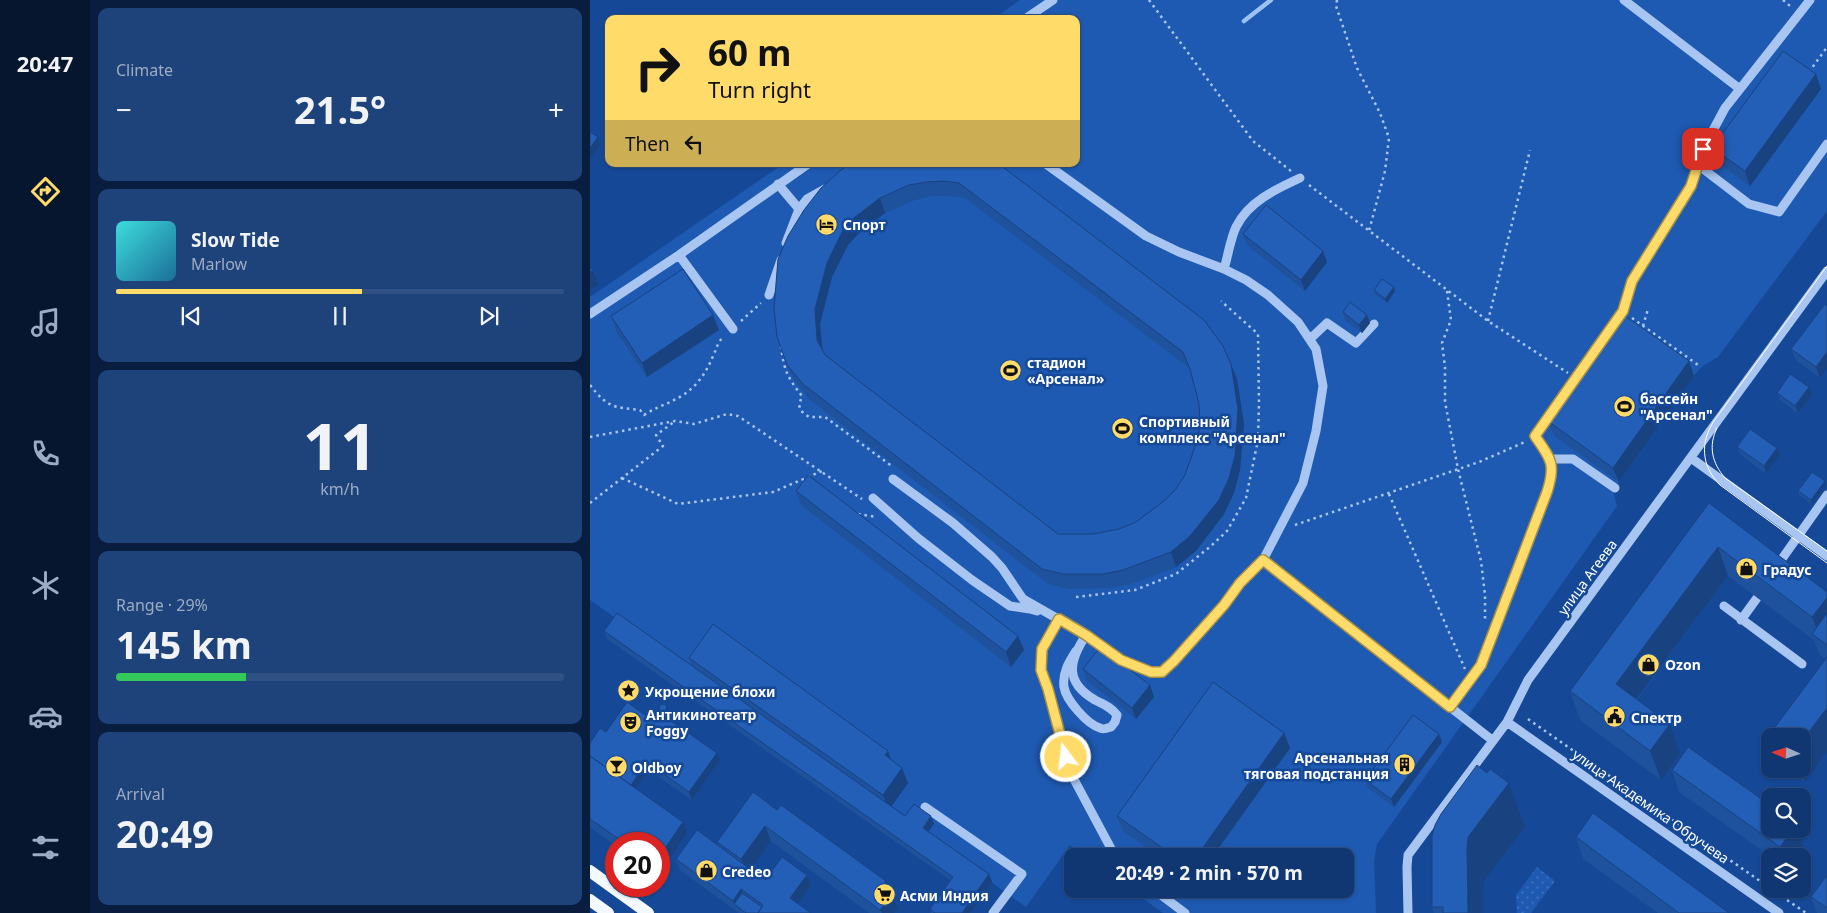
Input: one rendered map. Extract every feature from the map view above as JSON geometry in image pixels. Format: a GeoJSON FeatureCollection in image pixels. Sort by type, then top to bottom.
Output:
{"type":"FeatureCollection","features":[{"type":"Feature","properties":{"kind":"main road"},"geometry":{"type":"LineString","coordinates":[[590,871],[648,913]]}},
{"type":"Feature","properties":{"kind":"main road"},"geometry":{"type":"LineString","coordinates":[[590,900],[608,913]]}},
{"type":"Feature","properties":{"kind":"street"},"geometry":{"type":"LineString","coordinates":[[1031,15],[1053,0]]}},
{"type":"Feature","properties":{"kind":"street"},"geometry":{"type":"LineString","coordinates":[[1624,0],[1740,89]]}},
{"type":"Feature","properties":{"kind":"street"},"geometry":{"type":"LineString","coordinates":[[1450,707],[1481,665],[1542,508],[1552,477],[1551,458],[1535,436],[1623,311],[1632,281],[1691,186],[1703,149],[1725,108],[1810,0]]}},
{"type":"Feature","properties":{"kind":"street"},"geometry":{"type":"LineString","coordinates":[[1698,165],[1750,204],[1778,212],[1827,144]]}},
{"type":"Feature","properties":{"kind":"street"},"geometry":{"type":"LineString","coordinates":[[590,314],[804,167]]}},
{"type":"Feature","properties":{"kind":"street"},"geometry":{"type":"LineString","coordinates":[[893,479],[954,524],[992,557],[1023,599],[1086,635],[1121,660],[1151,672],[1162,672],[1174,661],[1224,605],[1240,583],[1263,560],[1303,483],[1316,431],[1323,386],[1316,349],[1298,322],[1268,295],[1246,280],[1146,236],[1050,167]]}},
{"type":"Feature","properties":{"kind":"street"},"geometry":{"type":"LineString","coordinates":[[1224,269],[1236,227],[1250,207],[1278,189],[1300,178]]}},
{"type":"Feature","properties":{"kind":"street"},"geometry":{"type":"LineString","coordinates":[[778,184],[800,209]]}},
{"type":"Feature","properties":{"kind":"street"},"geometry":{"type":"LineString","coordinates":[[769,295],[793,223],[800,209],[807,199],[830,186]]}},
{"type":"Feature","properties":{"kind":"street"},"geometry":{"type":"LineString","coordinates":[[679,254],[733,329]]}},
{"type":"Feature","properties":{"kind":"street","name":"улица Агеева"},"geometry":{"type":"LineString","coordinates":[[1408,913],[1406,867],[1408,855],[1506,722],[1528,680],[1827,271]]}},
{"type":"Feature","properties":{"kind":"street"},"geometry":{"type":"LineString","coordinates":[[1310,339],[1327,323],[1356,343],[1374,324]]}},
{"type":"Feature","properties":{"kind":"street"},"geometry":{"type":"LineString","coordinates":[[1551,458],[1573,459],[1615,488]]}},
{"type":"Feature","properties":{"kind":"street"},"geometry":{"type":"LineString","coordinates":[[1690,458],[1827,556]]}},
{"type":"Feature","properties":{"kind":"street"},"geometry":{"type":"LineString","coordinates":[[1773,573],[1797,535],[1827,495]]}},
{"type":"Feature","properties":{"kind":"street"},"geometry":{"type":"LineString","coordinates":[[873,498],[972,580],[1010,606],[1030,608],[1059,619]]}},
{"type":"Feature","properties":{"kind":"street"},"geometry":{"type":"LineString","coordinates":[[1263,560],[1492,740]]}},
{"type":"Feature","properties":{"kind":"street"},"geometry":{"type":"LineString","coordinates":[[1741,620],[1757,598]]}},
{"type":"Feature","properties":{"kind":"street"},"geometry":{"type":"LineString","coordinates":[[1724,606],[1802,664]]}},
{"type":"Feature","properties":{"kind":"street"},"geometry":{"type":"LineString","coordinates":[[1059,619],[1042,649],[1041,670],[1048,689],[1069,770],[1111,848]]}},
{"type":"Feature","properties":{"kind":"street"},"geometry":{"type":"LineString","coordinates":[[1076,651],[1072,677],[1078,687],[1092,698],[1113,710],[1117,715],[1111,728],[1101,729],[1093,724],[1076,708],[1064,689],[1066,666],[1086,635]]}},
{"type":"Feature","properties":{"kind":"street","name":"улица Академика Обручева"},"geometry":{"type":"LineString","coordinates":[[1506,722],[1779,913]]}},
{"type":"Feature","properties":{"kind":"street"},"geometry":{"type":"LineString","coordinates":[[924,807],[1022,874],[993,913]]}},
{"type":"Feature","properties":{"kind":"street"},"geometry":{"type":"LineString","coordinates":[[1165,898],[1185,913]]}},
{"type":"Feature","properties":{"kind":"path"},"geometry":{"type":"LineString","coordinates":[[1149,0],[1253,141],[1488,321],[1575,378]]}},
{"type":"Feature","properties":{"kind":"path"},"geometry":{"type":"LineString","coordinates":[[1336,0],[1336,6],[1356,68],[1380,114],[1389,138],[1385,171],[1369,231]]}},
{"type":"Feature","properties":{"kind":"path"},"geometry":{"type":"LineString","coordinates":[[1809,72],[1827,47]]}},
{"type":"Feature","properties":{"kind":"path"},"geometry":{"type":"LineString","coordinates":[[1488,321],[1530,150]]}},
{"type":"Feature","properties":{"kind":"path"},"geometry":{"type":"LineString","coordinates":[[1448,291],[1451,320],[1442,343],[1445,367],[1445,402],[1458,469],[1481,561],[1485,595],[1485,622]]}},
{"type":"Feature","properties":{"kind":"path"},"geometry":{"type":"LineString","coordinates":[[590,386],[599,397],[612,407],[640,410],[644,415],[658,406],[670,404],[685,395],[698,382],[709,366],[717,343],[769,295]]}},
{"type":"Feature","properties":{"kind":"path"},"geometry":{"type":"LineString","coordinates":[[1076,598],[1135,590],[1176,574],[1227,531],[1246,498],[1258,440],[1258,334],[1221,301]]}},
{"type":"Feature","properties":{"kind":"path"},"geometry":{"type":"LineString","coordinates":[[1643,326],[1648,309]]}},
{"type":"Feature","properties":{"kind":"path"},"geometry":{"type":"LineString","coordinates":[[1623,311],[1701,367]]}},
{"type":"Feature","properties":{"kind":"path"},"geometry":{"type":"LineString","coordinates":[[780,337],[786,372],[802,396],[799,405],[801,411],[809,417],[825,417],[899,472],[893,479]]}},
{"type":"Feature","properties":{"kind":"path"},"geometry":{"type":"LineString","coordinates":[[590,437],[676,421],[694,424],[727,414],[738,416],[870,504],[873,498]]}},
{"type":"Feature","properties":{"kind":"path"},"geometry":{"type":"LineString","coordinates":[[590,503],[663,446],[656,435],[676,421]]}},
{"type":"Feature","properties":{"kind":"path"},"geometry":{"type":"LineString","coordinates":[[1277,532],[1458,469],[1522,444],[1535,436]]}},
{"type":"Feature","properties":{"kind":"path"},"geometry":{"type":"LineString","coordinates":[[622,478],[678,504],[773,492],[822,471]]}},
{"type":"Feature","properties":{"kind":"path"},"geometry":{"type":"LineString","coordinates":[[805,478],[812,484]]}},
{"type":"Feature","properties":{"kind":"path"},"geometry":{"type":"LineString","coordinates":[[1388,494],[1465,671]]}},
{"type":"Feature","properties":{"kind":"path"},"geometry":{"type":"LineString","coordinates":[[854,513],[898,520]]}},
{"type":"Feature","properties":{"kind":"path"},"geometry":{"type":"LineString","coordinates":[[1528,719],[1761,881]]}},
{"type":"Feature","properties":{"kind":"path"},"geometry":{"type":"LineString","coordinates":[[1785,898],[1806,913]]}},
{"type":"Feature","properties":{"kind":"shaded area","name":"Спортивный комплекс \"Арсенал\""},"geometry":{"type":"Polygon","coordinates":[[[1020,0],[1827,0],[1827,211],[1718,357],[1701,367],[1694,376],[1613,491],[1617,506],[1377,844],[1374,861],[1376,913],[1163,913],[1142,898],[1354,898],[1354,848],[1074,848],[1070,845],[1068,848],[1064,848],[1064,853],[1026,907],[926,835],[933,824],[908,824],[889,810],[908,783],[694,673],[590,600],[590,297],[779,167],[1080,167],[1080,15],[999,15],[1020,0]]]}},
{"type":"Feature","properties":{"kind":"shaded area"},"geometry":{"type":"Polygon","coordinates":[[[1537,867],[1555,881],[1531,913],[1517,913],[1516,895],[1537,867]]]}},
{"type":"Feature","properties":{"kind":"building"},"geometry":{"type":"Polygon","coordinates":[[[1783,51],[1816,74],[1745,171],[1712,148],[1783,51]]]}},
{"type":"Feature","properties":{"kind":"building"},"geometry":{"type":"Polygon","coordinates":[[[590,132],[598,137],[590,148],[590,132]]]}},
{"type":"Feature","properties":{"kind":"building"},"geometry":{"type":"Polygon","coordinates":[[[846,167],[1003,167],[1204,320],[1223,346],[1231,364],[1238,409],[1235,456],[1229,478],[1219,500],[1190,536],[1171,552],[1123,570],[1103,574],[1063,574],[1042,569],[803,384],[787,365],[777,337],[774,308],[778,259],[788,236],[804,210],[821,188],[846,167]],[[943,181],[909,185],[880,198],[855,217],[843,230],[827,263],[815,309],[817,340],[825,355],[1058,534],[1093,534],[1119,529],[1136,522],[1164,501],[1176,489],[1185,475],[1197,441],[1200,424],[1199,404],[1190,369],[1183,352],[959,183],[943,181]]]}},
{"type":"Feature","properties":{"kind":"building"},"geometry":{"type":"Polygon","coordinates":[[[1266,205],[1323,251],[1301,280],[1243,234],[1266,205]]]}},
{"type":"Feature","properties":{"kind":"building"},"geometry":{"type":"Polygon","coordinates":[[[683,269],[713,315],[642,363],[611,316],[683,269]]]}},
{"type":"Feature","properties":{"kind":"building"},"geometry":{"type":"Polygon","coordinates":[[[1382,279],[1394,287],[1385,299],[1374,290],[1382,279]]]}},
{"type":"Feature","properties":{"kind":"building"},"geometry":{"type":"Polygon","coordinates":[[[1350,302],[1367,315],[1359,325],[1343,312],[1350,302]]]}},
{"type":"Feature","properties":{"kind":"building"},"geometry":{"type":"Polygon","coordinates":[[[1825,304],[1827,306],[1827,352],[1816,367],[1791,349],[1825,304]]]}},
{"type":"Feature","properties":{"kind":"building","name":"бассейн \"Арсенал\""},"geometry":{"type":"Polygon","coordinates":[[[1624,315],[1689,361],[1613,468],[1548,421],[1624,315]]]}},
{"type":"Feature","properties":{"kind":"building"},"geometry":{"type":"Polygon","coordinates":[[[1790,374],[1809,387],[1795,406],[1777,393],[1790,374]]]}},
{"type":"Feature","properties":{"kind":"building"},"geometry":{"type":"Polygon","coordinates":[[[1750,429],[1777,448],[1764,466],[1737,447],[1750,429]]]}},
{"type":"Feature","properties":{"kind":"building"},"geometry":{"type":"Polygon","coordinates":[[[1812,472],[1825,481],[1811,500],[1798,491],[1812,472]]]}},
{"type":"Feature","properties":{"kind":"building"},"geometry":{"type":"Polygon","coordinates":[[[808,475],[1018,636],[1006,652],[796,491],[808,475]]]}},
{"type":"Feature","properties":{"kind":"building"},"geometry":{"type":"Polygon","coordinates":[[[1709,503],[1827,592],[1827,598],[1812,617],[1718,547],[1616,684],[1670,724],[1650,751],[1570,691],[1709,503]]]}},
{"type":"Feature","properties":{"kind":"building"},"geometry":{"type":"Polygon","coordinates":[[[617,613],[905,816],[914,804],[931,816],[923,828],[989,874],[962,913],[935,913],[930,909],[953,877],[604,631],[617,613]]]}},
{"type":"Feature","properties":{"kind":"building"},"geometry":{"type":"Polygon","coordinates":[[[1827,613],[1827,645],[1812,634],[1827,613]]]}},
{"type":"Feature","properties":{"kind":"building"},"geometry":{"type":"Polygon","coordinates":[[[713,624],[888,751],[885,755],[902,768],[883,795],[689,658],[713,624]]]}},
{"type":"Feature","properties":{"kind":"building"},"geometry":{"type":"Polygon","coordinates":[[[1100,647],[1150,685],[1132,708],[1083,669],[1100,647]]]}},
{"type":"Feature","properties":{"kind":"building"},"geometry":{"type":"Polygon","coordinates":[[[1827,657],[1827,708],[1811,729],[1774,728],[1827,657]]]}},
{"type":"Feature","properties":{"kind":"building"},"geometry":{"type":"Polygon","coordinates":[[[1213,682],[1284,733],[1203,848],[1163,848],[1117,816],[1213,682]]]}},
{"type":"Feature","properties":{"kind":"building"},"geometry":{"type":"Polygon","coordinates":[[[627,702],[645,715],[651,707],[717,753],[689,792],[647,762],[631,785],[590,756],[590,743],[600,728],[606,732],[627,702]]]}},
{"type":"Feature","properties":{"kind":"building"},"geometry":{"type":"Polygon","coordinates":[[[664,704],[667,709],[662,713],[659,711],[660,705],[664,704]]]}},
{"type":"Feature","properties":{"kind":"building","name":"Арсенальная тяговая подстанция"},"geometry":{"type":"Polygon","coordinates":[[[1413,715],[1439,734],[1391,799],[1365,780],[1413,715]]]}},
{"type":"Feature","properties":{"kind":"building"},"geometry":{"type":"Polygon","coordinates":[[[1688,747],[1761,799],[1761,833],[1672,770],[1688,747]]]}},
{"type":"Feature","properties":{"kind":"building"},"geometry":{"type":"Polygon","coordinates":[[[590,756],[683,822],[670,841],[670,832],[609,832],[590,819],[590,756]]]}},
{"type":"Feature","properties":{"kind":"building"},"geometry":{"type":"Polygon","coordinates":[[[1477,765],[1487,773],[1490,769],[1509,783],[1468,837],[1468,913],[1443,913],[1443,907],[1432,907],[1432,836],[1441,814],[1477,765]]]}},
{"type":"Feature","properties":{"kind":"building"},"geometry":{"type":"Polygon","coordinates":[[[753,792],[777,810],[781,805],[886,881],[882,886],[892,894],[880,910],[765,826],[741,859],[717,842],[753,792]]]}},
{"type":"Feature","properties":{"kind":"building"},"geometry":{"type":"Polygon","coordinates":[[[1593,813],[1729,913],[1679,913],[1576,837],[1593,813]]]}},
{"type":"Feature","properties":{"kind":"building"},"geometry":{"type":"Polygon","coordinates":[[[697,830],[765,880],[782,857],[807,875],[790,898],[811,913],[758,913],[763,905],[741,889],[733,901],[676,859],[697,830]]]}},
{"type":"Feature","properties":{"kind":"building"},"geometry":{"type":"Polygon","coordinates":[[[1767,838],[1786,838],[1780,847],[1767,838]]]}},
{"type":"Feature","properties":{"kind":"building"},"geometry":{"type":"Polygon","coordinates":[[[1827,875],[1827,908],[1811,897],[1827,875]]]}},
{"type":"Feature","properties":{"kind":"building"},"geometry":{"type":"Polygon","coordinates":[[[742,893],[762,907],[758,913],[746,913],[734,904],[742,893]]]}},
{"type":"Feature","properties":{"kind":"waterway"},"geometry":{"type":"LineString","coordinates":[[1244,21],[1271,0]]}},
{"type":"Feature","properties":{"kind":"tram line"},"geometry":{"type":"LineString","coordinates":[[1827,266],[1714,421],[1709,429],[1705,445],[1706,462],[1709,470],[1720,485],[1827,563]]}},
{"type":"Feature","properties":{"kind":"tram line"},"geometry":{"type":"LineString","coordinates":[[1717,428],[1712,448],[1714,460],[1725,478],[1827,551]]}},
{"type":"Feature","properties":{"kind":"place","name":"Спорт"},"geometry":{"type":"Point","coordinates":[827,224]}},
{"type":"Feature","properties":{"kind":"place","name":"стадион «Арсенал»"},"geometry":{"type":"Point","coordinates":[1011,370]}},
{"type":"Feature","properties":{"kind":"place","name":"бассейн \"Арсенал\""},"geometry":{"type":"Point","coordinates":[1624,406]}},
{"type":"Feature","properties":{"kind":"place","name":"Спортивный комплекс \"Арсенал\""},"geometry":{"type":"Point","coordinates":[1123,429]}},
{"type":"Feature","properties":{"kind":"place","name":"Градус"},"geometry":{"type":"Point","coordinates":[1747,569]}},
{"type":"Feature","properties":{"kind":"place","name":"Ozon"},"geometry":{"type":"Point","coordinates":[1649,664]}},
{"type":"Feature","properties":{"kind":"place","name":"Укрощение блохи"},"geometry":{"type":"Point","coordinates":[629,691]}},
{"type":"Feature","properties":{"kind":"place","name":"Спектр"},"geometry":{"type":"Point","coordinates":[1615,717]}},
{"type":"Feature","properties":{"kind":"place","name":"Антикинотеатр Foggy"},"geometry":{"type":"Point","coordinates":[630,722]}},
{"type":"Feature","properties":{"kind":"place","name":"Арсенальная тяговая подстанция"},"geometry":{"type":"Point","coordinates":[1405,765]}},
{"type":"Feature","properties":{"kind":"place","name":"Oldboy"},"geometry":{"type":"Point","coordinates":[616,767]}},
{"type":"Feature","properties":{"kind":"place","name":"Credeo"},"geometry":{"type":"Point","coordinates":[706,871]}},
{"type":"Feature","properties":{"kind":"place","name":"Асми Индия"},"geometry":{"type":"Point","coordinates":[884,895]}},
{"type":"Feature","properties":{"kind":"route"},"geometry":{"type":"LineString","coordinates":[[1066,757],[1041,670],[1042,649],[1059,619],[1086,635],[1121,660],[1151,672],[1162,672],[1224,605],[1240,583],[1263,560],[1299,586],[1450,707],[1481,665],[1542,508],[1552,477],[1551,458],[1535,436],[1623,311],[1632,281],[1691,186],[1703,149]]}}]}
